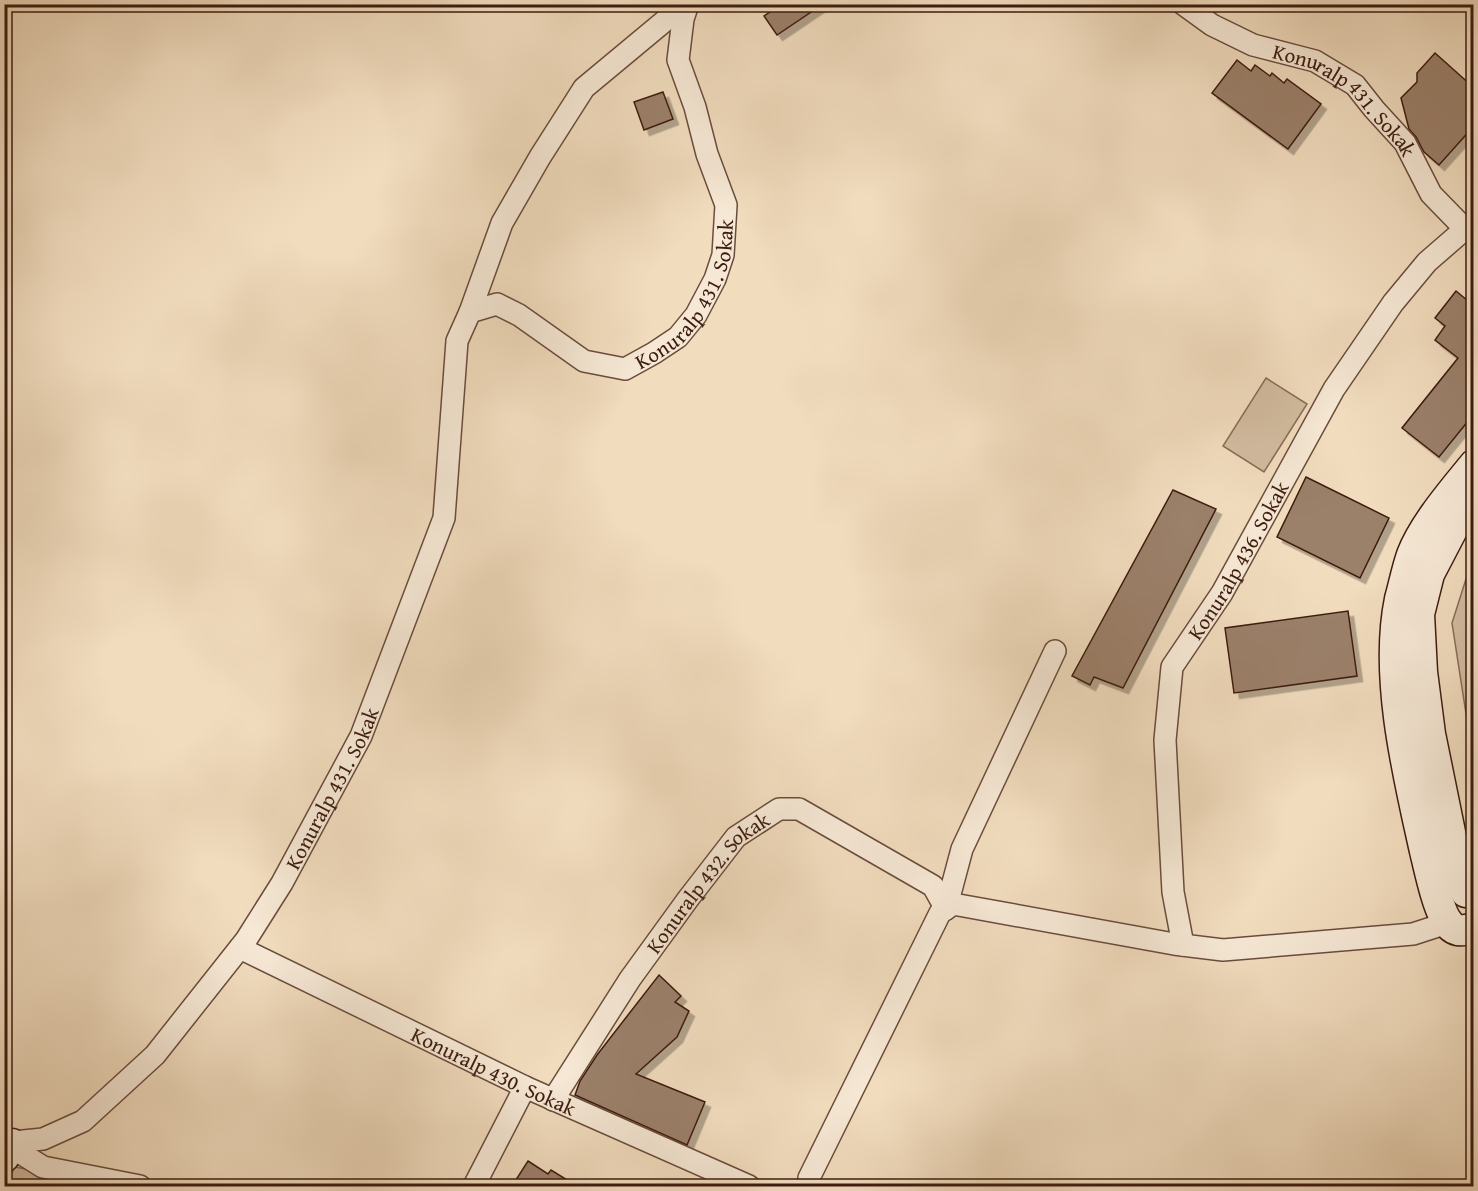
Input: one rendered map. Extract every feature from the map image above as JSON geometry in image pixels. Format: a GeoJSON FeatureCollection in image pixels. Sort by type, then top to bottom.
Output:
{"type":"FeatureCollection","features":[{"type":"Feature","properties":{"kind":"main road"},"geometry":{"type":"LineString","coordinates":[[1455,923],[1432,882],[1404,755],[1396,679],[1396,638],[1400,600],[1413,554],[1436,513],[1473,465]]}},
{"type":"Feature","properties":{"kind":"main road"},"geometry":{"type":"LineString","coordinates":[[1473,501],[1455,526],[1430,574],[1419,614],[1422,672],[1430,734],[1455,856],[1470,894],[1457,894],[1450,898],[1445,906],[1473,951]]}},
{"type":"Feature","properties":{"kind":"street","name":"Konuralp 431. Sokak"},"geometry":{"type":"LineString","coordinates":[[470,312],[497,304],[519,315],[584,361],[626,369],[678,337],[696,315],[715,279],[723,255],[726,205],[707,154],[695,107],[678,60],[687,4]]}},
{"type":"Feature","properties":{"kind":"street","name":"Konuralp 431. Sokak"},"geometry":{"type":"LineString","coordinates":[[8,1148],[44,1139],[83,1120],[155,1055],[240,948],[282,883],[361,736],[444,518],[457,341],[470,312],[502,223],[584,88],[687,4]]}},
{"type":"Feature","properties":{"kind":"street","name":"Konuralp 431. Sokak"},"geometry":{"type":"LineString","coordinates":[[1183,4],[1212,25],[1253,45],[1315,62],[1355,85],[1405,143],[1431,194],[1469,232]]}},
{"type":"Feature","properties":{"kind":"street","name":"Konuralp 436. Sokak"},"geometry":{"type":"LineString","coordinates":[[1183,945],[1173,892],[1165,740],[1172,667],[1222,593],[1334,389],[1393,303],[1427,262],[1469,232]]}},
{"type":"Feature","properties":{"kind":"street"},"geometry":{"type":"LineString","coordinates":[[946,909],[962,849],[1055,651]]}},
{"type":"Feature","properties":{"kind":"street","name":"Konuralp 432. Sokak"},"geometry":{"type":"LineString","coordinates":[[553,1100],[630,979],[736,837],[779,809],[799,808],[933,886],[946,909]]}},
{"type":"Feature","properties":{"kind":"street"},"geometry":{"type":"LineString","coordinates":[[810,1186],[809,1178],[940,913],[953,904],[1223,950],[1413,934],[1455,923]]}},
{"type":"Feature","properties":{"kind":"street","name":"Konuralp 430. Sokak"},"geometry":{"type":"LineString","coordinates":[[240,948],[525,1088],[749,1186]]}},
{"type":"Feature","properties":{"kind":"street"},"geometry":{"type":"LineString","coordinates":[[474,1186],[525,1088]]}},
{"type":"Feature","properties":{"kind":"street"},"geometry":{"type":"LineString","coordinates":[[8,1148],[43,1167],[140,1186]]}},
{"type":"Feature","properties":{"kind":"shaded area"},"geometry":{"type":"Polygon","coordinates":[[[1266,378],[1307,404],[1264,472],[1223,446],[1266,378]]]}},
{"type":"Feature","properties":{"kind":"shaded area"},"geometry":{"type":"Polygon","coordinates":[[[1473,557],[1473,759],[1452,623],[1473,557]]]}},
{"type":"Feature","properties":{"kind":"shaded area"},"geometry":{"type":"Polygon","coordinates":[[[15,1167],[120,1186],[5,1186],[15,1167]]]}},
{"type":"Feature","properties":{"kind":"building"},"geometry":{"type":"Polygon","coordinates":[[[782,4],[823,4],[777,35],[764,16],[782,4]]]}},
{"type":"Feature","properties":{"kind":"building"},"geometry":{"type":"Polygon","coordinates":[[[1435,53],[1473,87],[1473,127],[1439,165],[1424,152],[1409,129],[1401,98],[1417,82],[1417,73],[1435,53]]]}},
{"type":"Feature","properties":{"kind":"building"},"geometry":{"type":"Polygon","coordinates":[[[1237,60],[1251,71],[1255,65],[1270,76],[1272,73],[1284,83],[1287,79],[1321,104],[1288,149],[1212,93],[1237,60]]]}},
{"type":"Feature","properties":{"kind":"building"},"geometry":{"type":"Polygon","coordinates":[[[663,92],[673,119],[644,130],[634,102],[663,92]]]}},
{"type":"Feature","properties":{"kind":"building"},"geometry":{"type":"Polygon","coordinates":[[[1456,291],[1473,305],[1473,415],[1439,457],[1402,428],[1458,358],[1435,340],[1445,326],[1435,318],[1456,291]]]}},
{"type":"Feature","properties":{"kind":"building"},"geometry":{"type":"Polygon","coordinates":[[[1306,477],[1389,518],[1360,578],[1277,537],[1306,477]]]}},
{"type":"Feature","properties":{"kind":"building"},"geometry":{"type":"Polygon","coordinates":[[[1173,490],[1216,509],[1123,688],[1094,677],[1090,685],[1072,676],[1173,490]]]}},
{"type":"Feature","properties":{"kind":"building"},"geometry":{"type":"Polygon","coordinates":[[[1348,611],[1357,676],[1234,693],[1225,628],[1348,611]]]}},
{"type":"Feature","properties":{"kind":"building"},"geometry":{"type":"Polygon","coordinates":[[[659,975],[681,996],[675,1002],[689,1011],[677,1037],[636,1074],[705,1102],[687,1145],[575,1095],[580,1081],[597,1055],[659,975]]]}},
{"type":"Feature","properties":{"kind":"building"},"geometry":{"type":"Polygon","coordinates":[[[528,1161],[548,1174],[551,1170],[577,1186],[512,1186],[528,1161]]]}}]}
